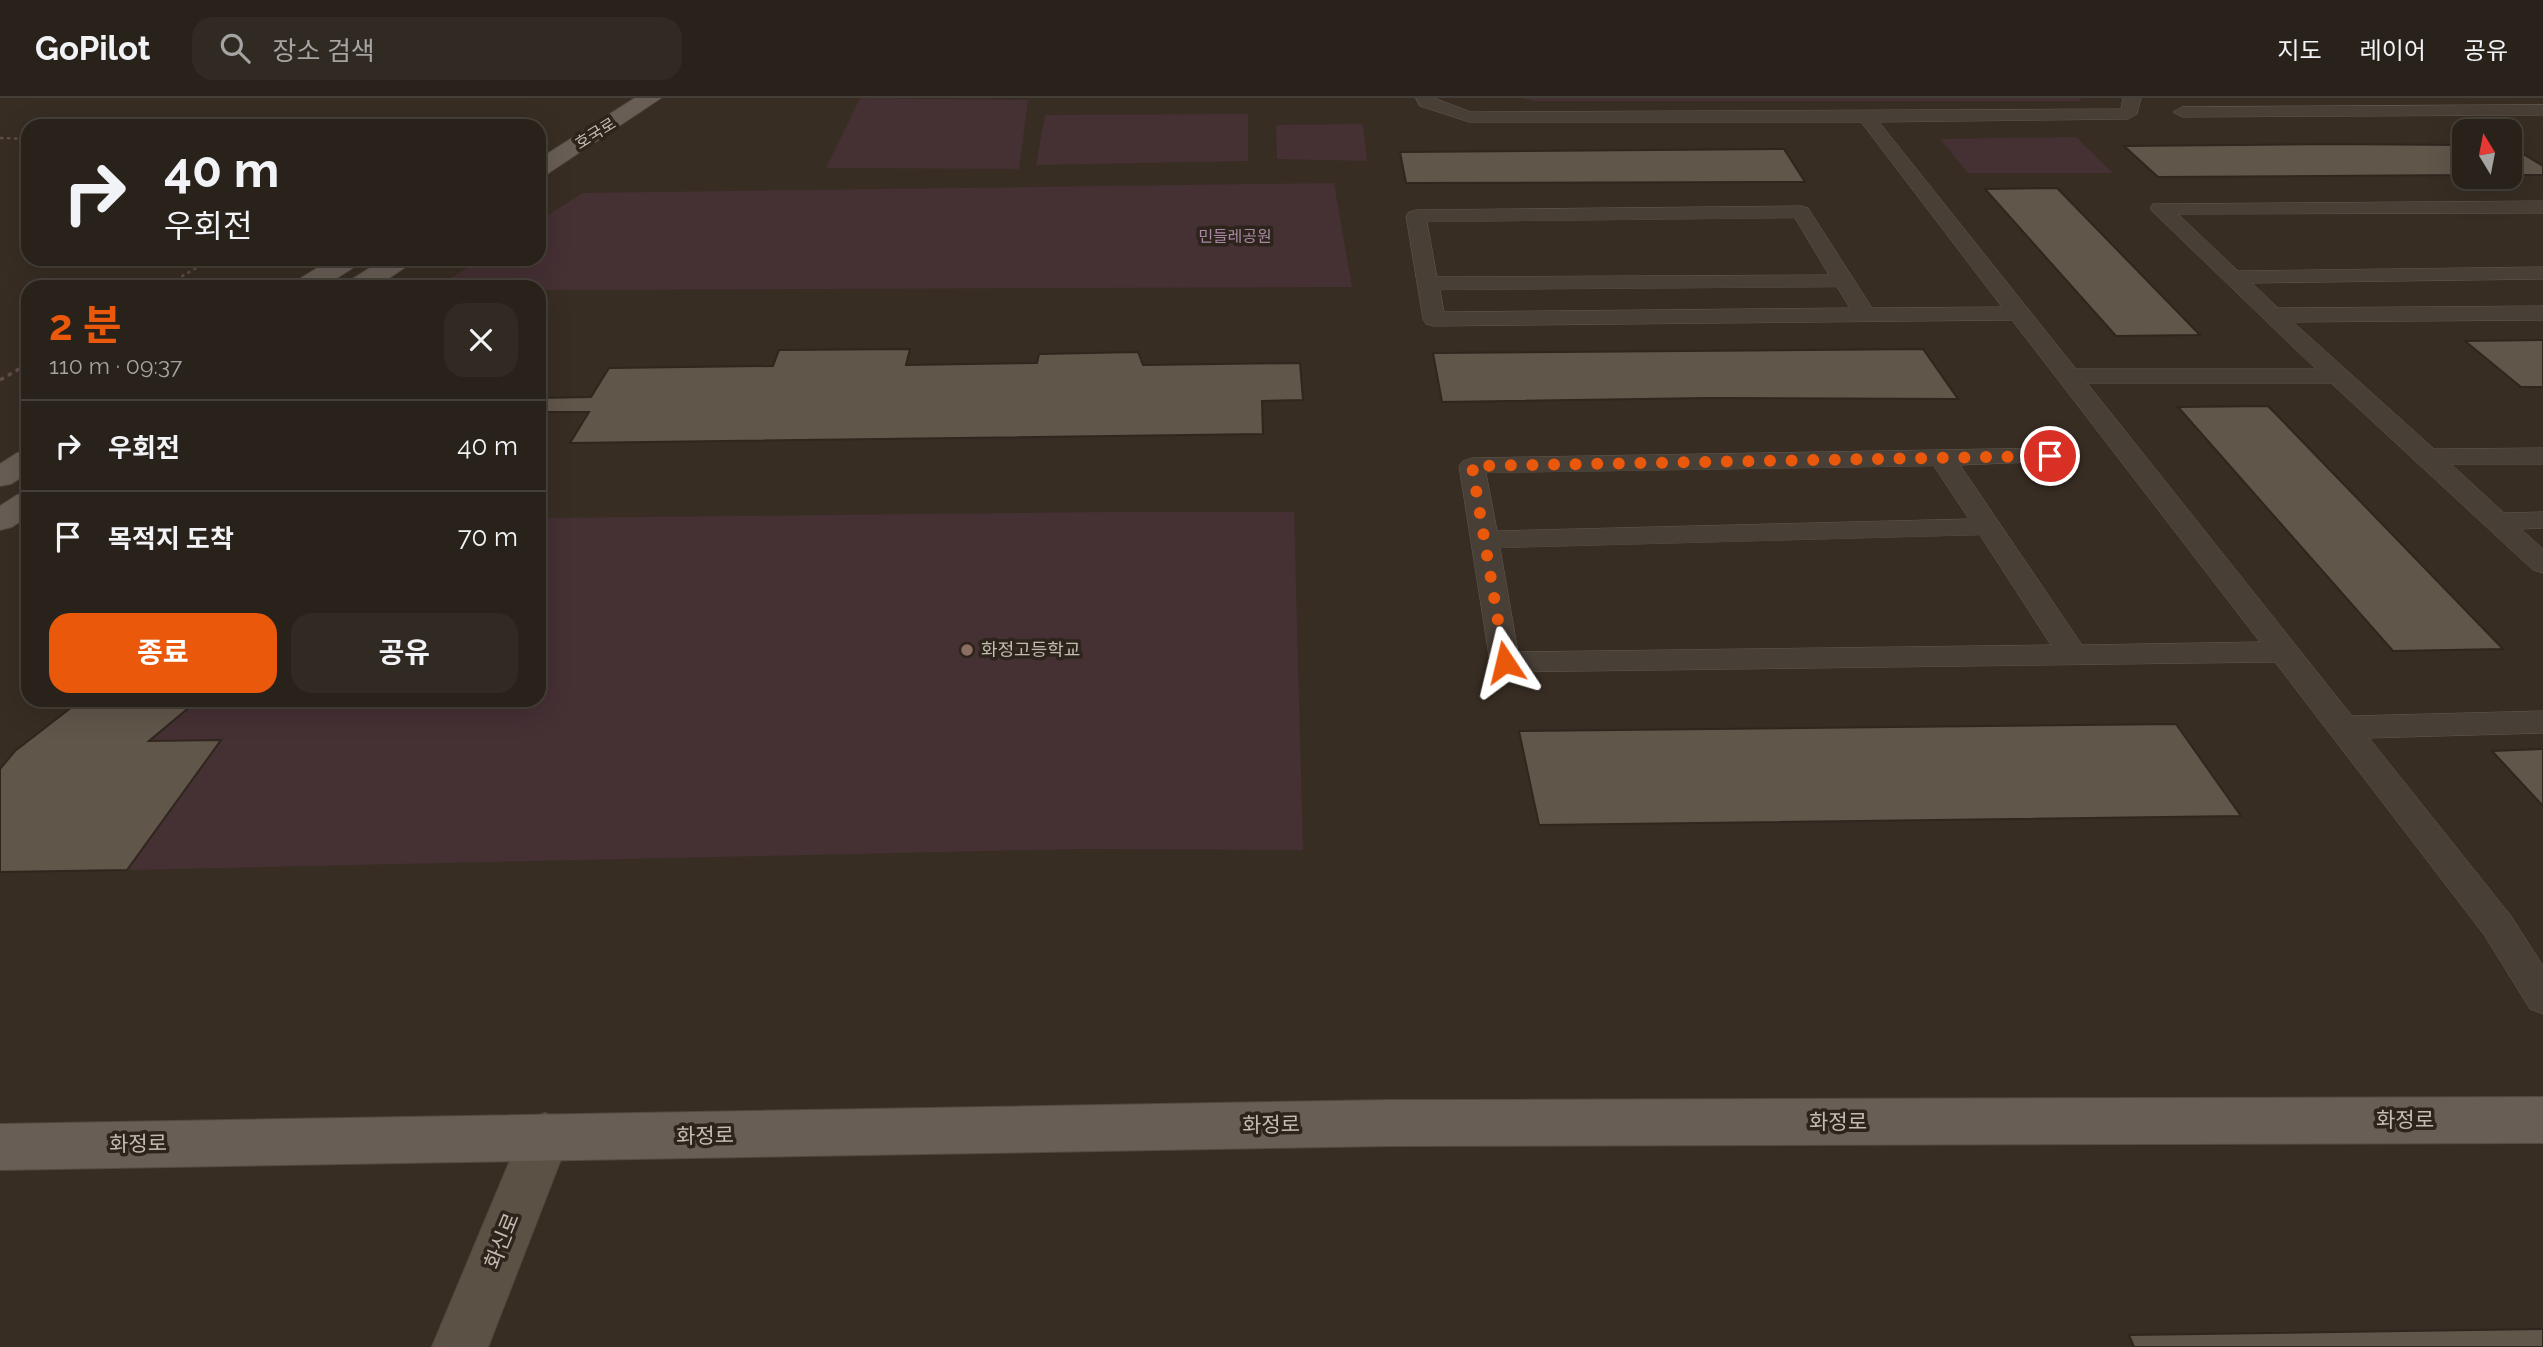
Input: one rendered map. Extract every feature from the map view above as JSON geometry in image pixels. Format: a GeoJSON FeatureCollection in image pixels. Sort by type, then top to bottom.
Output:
{"type":"FeatureCollection","features":[{"type":"Feature","properties":{"kind":"main road","name":"호국로"},"geometry":{"type":"LineString","coordinates":[[546,165],[650,98]]}},
{"type":"Feature","properties":{"kind":"main road"},"geometry":{"type":"LineString","coordinates":[[316,280],[339,266]]}},
{"type":"Feature","properties":{"kind":"main road"},"geometry":{"type":"LineString","coordinates":[[369,280],[390,266]]}},
{"type":"Feature","properties":{"kind":"main road"},"geometry":{"type":"LineString","coordinates":[[0,477],[21,464]]}},
{"type":"Feature","properties":{"kind":"main road"},"geometry":{"type":"LineString","coordinates":[[0,520],[21,506]]}},
{"type":"Feature","properties":{"kind":"main road","name":"화정로"},"geometry":{"type":"LineString","coordinates":[[0,1147],[1390,1123],[2543,1120]]}},
{"type":"Feature","properties":{"kind":"main road","name":"화신로"},"geometry":{"type":"LineString","coordinates":[[460,1347],[545,1136]]}},
{"type":"Feature","properties":{"kind":"lane"},"geometry":{"type":"LineString","coordinates":[[1425,98],[1426,102],[1469,117],[2128,114],[2132,98]]}},
{"type":"Feature","properties":{"kind":"lane"},"geometry":{"type":"LineString","coordinates":[[2262,98],[2280,111]]}},
{"type":"Feature","properties":{"kind":"lane"},"geometry":{"type":"LineString","coordinates":[[2182,112],[2543,110]]}},
{"type":"Feature","properties":{"kind":"lane"},"geometry":{"type":"LineString","coordinates":[[1866,117],[2498,926],[2543,998]]}},
{"type":"Feature","properties":{"kind":"lane"},"geometry":{"type":"LineString","coordinates":[[2543,207],[2160,208],[2337,376],[2543,564]]}},
{"type":"Feature","properties":{"kind":"lane"},"geometry":{"type":"LineString","coordinates":[[1865,315],[1801,212],[1416,216],[1434,319],[1865,315],[2019,313]]}},
{"type":"Feature","properties":{"kind":"lane"},"geometry":{"type":"LineString","coordinates":[[2233,276],[2543,273]]}},
{"type":"Feature","properties":{"kind":"lane"},"geometry":{"type":"LineString","coordinates":[[1428,284],[1844,281]]}},
{"type":"Feature","properties":{"kind":"lane"},"geometry":{"type":"LineString","coordinates":[[2274,315],[2543,313]]}},
{"type":"Feature","properties":{"kind":"lane"},"geometry":{"type":"LineString","coordinates":[[2069,376],[2337,376]]}},
{"type":"Feature","properties":{"kind":"lane"},"geometry":{"type":"LineString","coordinates":[[2050,456],[1472,466],[1505,662],[2284,652]]}},
{"type":"Feature","properties":{"kind":"lane"},"geometry":{"type":"LineString","coordinates":[[2428,457],[2543,456]]}},
{"type":"Feature","properties":{"kind":"lane"},"geometry":{"type":"LineString","coordinates":[[1942,458],[2072,653]]}},
{"type":"Feature","properties":{"kind":"lane"},"geometry":{"type":"LineString","coordinates":[[2497,521],[2543,520]]}},
{"type":"Feature","properties":{"kind":"lane"},"geometry":{"type":"LineString","coordinates":[[1483,540],[1988,527]]}},
{"type":"Feature","properties":{"kind":"lane"},"geometry":{"type":"LineString","coordinates":[[2343,727],[2543,722]]}},
{"type":"Feature","properties":{"kind":"path"},"geometry":{"type":"LineString","coordinates":[[0,138],[21,139]]}},
{"type":"Feature","properties":{"kind":"path"},"geometry":{"type":"LineString","coordinates":[[175,280],[200,266]]}},
{"type":"Feature","properties":{"kind":"path"},"geometry":{"type":"LineString","coordinates":[[0,380],[21,368]]}},
{"type":"Feature","properties":{"kind":"green space"},"geometry":{"type":"Polygon","coordinates":[[[860,98],[1028,100],[1019,169],[826,168],[860,98]]]}},
{"type":"Feature","properties":{"kind":"green space"},"geometry":{"type":"Polygon","coordinates":[[[1522,98],[2082,98],[2079,101],[1534,101],[1522,98]]]}},
{"type":"Feature","properties":{"kind":"green space"},"geometry":{"type":"Polygon","coordinates":[[[1248,114],[1248,161],[1036,165],[1045,115],[1248,114]]]}},
{"type":"Feature","properties":{"kind":"green space"},"geometry":{"type":"Polygon","coordinates":[[[1363,124],[1367,161],[1277,159],[1276,125],[1363,124]]]}},
{"type":"Feature","properties":{"kind":"green space"},"geometry":{"type":"Polygon","coordinates":[[[2076,137],[2113,173],[1968,173],[1940,139],[2076,137]]]}},
{"type":"Feature","properties":{"kind":"green space","name":"민들레공원"},"geometry":{"type":"Polygon","coordinates":[[[1334,183],[1352,287],[546,290],[546,280],[448,280],[470,266],[546,266],[546,216],[582,193],[1334,183]]]}},
{"type":"Feature","properties":{"kind":"green space"},"geometry":{"type":"Polygon","coordinates":[[[1294,512],[1303,850],[1080,849],[127,870],[221,740],[149,741],[190,707],[546,707],[546,518],[1294,512]]]}},
{"type":"Feature","properties":{"kind":"building"},"geometry":{"type":"Polygon","coordinates":[[[2452,145],[2452,175],[2158,177],[2124,146],[2452,145]]]}},
{"type":"Feature","properties":{"kind":"building"},"geometry":{"type":"Polygon","coordinates":[[[1784,149],[1805,182],[1406,183],[1400,152],[1784,149]]]}},
{"type":"Feature","properties":{"kind":"building"},"geometry":{"type":"Polygon","coordinates":[[[2522,153],[2543,166],[2543,175],[2522,175],[2522,153]]]}},
{"type":"Feature","properties":{"kind":"building"},"geometry":{"type":"Polygon","coordinates":[[[2057,188],[2200,335],[2116,336],[1985,189],[2057,188]]]}},
{"type":"Feature","properties":{"kind":"building"},"geometry":{"type":"Polygon","coordinates":[[[2543,340],[2543,387],[2521,387],[2465,341],[2543,340]]]}},
{"type":"Feature","properties":{"kind":"building"},"geometry":{"type":"Polygon","coordinates":[[[910,349],[906,365],[1037,363],[1039,354],[1138,352],[1143,365],[1300,363],[1303,400],[1262,401],[1263,434],[570,443],[589,412],[546,412],[546,398],[591,397],[609,368],[773,366],[779,350],[910,349]]]}},
{"type":"Feature","properties":{"kind":"building"},"geometry":{"type":"Polygon","coordinates":[[[1923,349],[1958,399],[1708,398],[1442,402],[1433,353],[1923,349]]]}},
{"type":"Feature","properties":{"kind":"building"},"geometry":{"type":"Polygon","coordinates":[[[2268,406],[2503,649],[2393,651],[2178,407],[2268,406]]]}},
{"type":"Feature","properties":{"kind":"building"},"geometry":{"type":"Polygon","coordinates":[[[72,707],[190,707],[149,741],[221,740],[127,870],[0,872],[0,769],[15,751],[72,707]]]}},
{"type":"Feature","properties":{"kind":"building"},"geometry":{"type":"Polygon","coordinates":[[[2176,724],[2241,816],[1539,825],[1519,731],[2176,724]]]}},
{"type":"Feature","properties":{"kind":"building"},"geometry":{"type":"Polygon","coordinates":[[[2543,749],[2543,806],[2492,751],[2543,749]]]}},
{"type":"Feature","properties":{"kind":"building"},"geometry":{"type":"Polygon","coordinates":[[[2543,1329],[2543,1347],[2134,1347],[2129,1335],[2543,1329]]]}},
{"type":"Feature","properties":{"kind":"place","name":"화정고등학교"},"geometry":{"type":"Point","coordinates":[967,650]}},
{"type":"Feature","properties":{"kind":"route"},"geometry":{"type":"LineString","coordinates":[[1505,662],[1472,466],[2050,456]]}}]}
